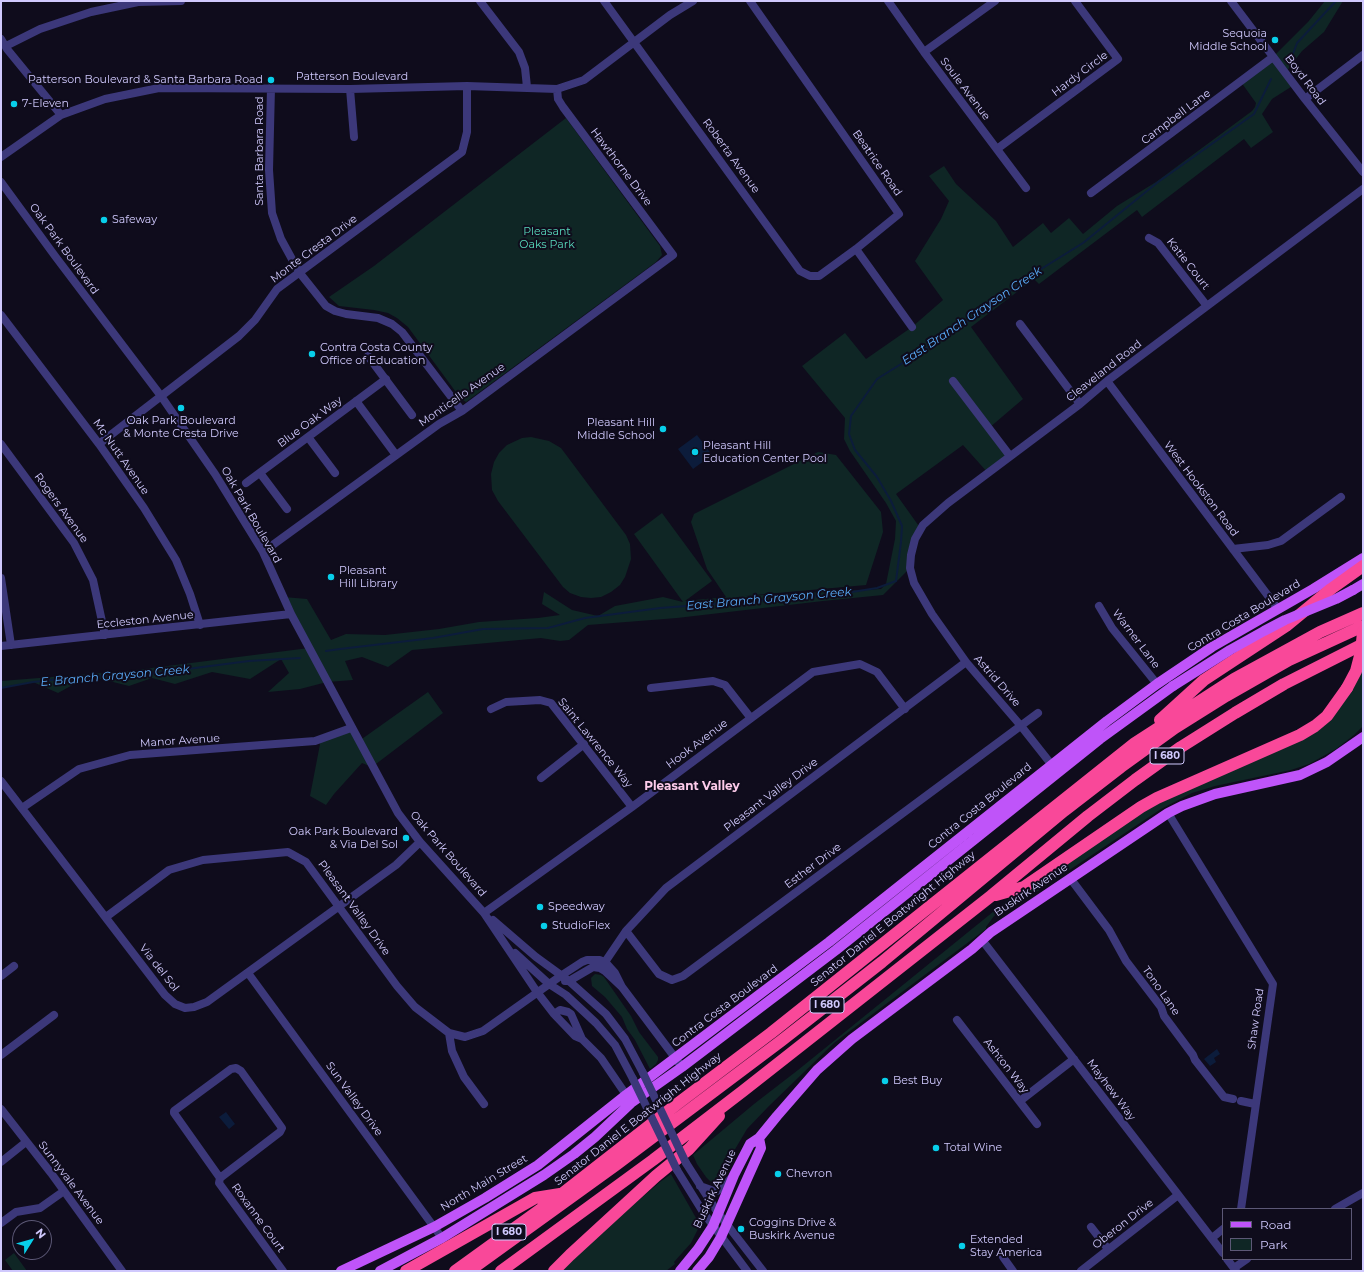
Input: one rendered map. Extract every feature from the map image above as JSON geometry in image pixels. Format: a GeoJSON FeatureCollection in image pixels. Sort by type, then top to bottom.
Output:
{"type":"FeatureCollection","features":[{"type":"Feature","properties":{"kind":"highway"},"geometry":{"type":"LineString","coordinates":[[1135,743],[1204,680],[1286,626],[1331,589],[1363,566]]}},
{"type":"Feature","properties":{"kind":"highway","name":"Senator Daniel E Boatwright Highway"},"geometry":{"type":"LineString","coordinates":[[455,1271],[563,1193],[770,1033],[1135,743],[1234,679],[1320,632],[1363,613]]}},
{"type":"Feature","properties":{"kind":"highway","name":"I 680"},"geometry":{"type":"LineString","coordinates":[[470,1271],[616,1165],[781,1041],[882,962],[1121,767],[1175,728],[1226,696],[1289,660],[1363,626]]}},
{"type":"Feature","properties":{"kind":"highway"},"geometry":{"type":"LineString","coordinates":[[991,896],[1024,887],[1141,807],[1157,798],[1300,735],[1315,726],[1327,716],[1347,688],[1356,671],[1361,652],[1363,632]]}},
{"type":"Feature","properties":{"kind":"highway","name":"I 680"},"geometry":{"type":"LineString","coordinates":[[501,1271],[743,1091],[991,896],[1088,816],[1135,780],[1181,747],[1234,713],[1284,684],[1363,644]]}},
{"type":"Feature","properties":{"kind":"highway"},"geometry":{"type":"LineString","coordinates":[[554,1271],[656,1176],[689,1149],[743,1091]]}},
{"type":"Feature","properties":{"kind":"highway"},"geometry":{"type":"LineString","coordinates":[[406,1271],[535,1198],[563,1193]]}},
{"type":"Feature","properties":{"kind":"main road","name":"Contra Costa Boulevard"},"geometry":{"type":"LineString","coordinates":[[629,1099],[675,1059],[830,942],[1051,764],[1157,684],[1212,647],[1363,558]]}},
{"type":"Feature","properties":{"kind":"main road","name":"Contra Costa Boulevard"},"geometry":{"type":"LineString","coordinates":[[629,1099],[682,1067],[836,950],[1111,731],[1173,686],[1230,650],[1264,631],[1285,620],[1336,599],[1363,584]]}},
{"type":"Feature","properties":{"kind":"main road","name":"Buskirk Avenue"},"geometry":{"type":"LineString","coordinates":[[680,1271],[698,1249],[713,1226],[734,1175],[750,1144],[759,1138],[802,1086],[838,1051],[991,932],[1168,813],[1182,806],[1215,794],[1300,774],[1327,762],[1363,737]]}},
{"type":"Feature","properties":{"kind":"main road"},"geometry":{"type":"LineString","coordinates":[[380,1271],[442,1238],[544,1175],[595,1137],[629,1099]]}},
{"type":"Feature","properties":{"kind":"main road","name":"North Main Street"},"geometry":{"type":"LineString","coordinates":[[340,1271],[434,1227],[485,1198],[538,1165],[629,1099]]}},
{"type":"Feature","properties":{"kind":"main road"},"geometry":{"type":"LineString","coordinates":[[697,1271],[709,1257],[721,1237],[761,1148],[759,1138]]}},
{"type":"Feature","properties":{"kind":"street"},"geometry":{"type":"LineString","coordinates":[[6,46],[40,29],[91,12],[138,2],[181,1]]}},
{"type":"Feature","properties":{"kind":"street"},"geometry":{"type":"LineString","coordinates":[[480,1],[519,52],[525,68],[527,88]]}},
{"type":"Feature","properties":{"kind":"street","name":"Roberta Avenue"},"geometry":{"type":"LineString","coordinates":[[604,1],[800,271],[810,276],[819,276],[856,249]]}},
{"type":"Feature","properties":{"kind":"street","name":"Patterson Boulevard"},"geometry":{"type":"LineString","coordinates":[[1,156],[61,115],[105,99],[159,88],[350,88],[467,86],[557,89],[584,80],[670,15],[694,1]]}},
{"type":"Feature","properties":{"kind":"street","name":"Beatrice Road"},"geometry":{"type":"LineString","coordinates":[[750,1],[899,214],[856,249]]}},
{"type":"Feature","properties":{"kind":"street","name":"Soule Avenue"},"geometry":{"type":"LineString","coordinates":[[888,1],[924,52],[1026,188]]}},
{"type":"Feature","properties":{"kind":"street"},"geometry":{"type":"LineString","coordinates":[[924,52],[995,1]]}},
{"type":"Feature","properties":{"kind":"street","name":"Hardy Circle"},"geometry":{"type":"LineString","coordinates":[[997,149],[1118,59],[1075,1]]}},
{"type":"Feature","properties":{"kind":"street","name":"Boyd Road"},"geometry":{"type":"LineString","coordinates":[[1231,1],[1305,99],[1363,172]]}},
{"type":"Feature","properties":{"kind":"street"},"geometry":{"type":"LineString","coordinates":[[1,39],[61,115]]}},
{"type":"Feature","properties":{"kind":"street"},"geometry":{"type":"LineString","coordinates":[[1305,99],[1363,56]]}},
{"type":"Feature","properties":{"kind":"street","name":"Campbell Lane"},"geometry":{"type":"LineString","coordinates":[[1091,193],[1273,57]]}},
{"type":"Feature","properties":{"kind":"street","name":"Monte Cresta Drive"},"geometry":{"type":"LineString","coordinates":[[99,444],[239,336],[255,320],[277,289],[462,152],[466,132],[467,86]]}},
{"type":"Feature","properties":{"kind":"street","name":"Santa Barbara Road"},"geometry":{"type":"LineString","coordinates":[[271,88],[269,170],[272,213],[281,239],[299,272],[326,306],[335,311],[346,314],[378,318],[392,324],[402,332],[462,411]]}},
{"type":"Feature","properties":{"kind":"street"},"geometry":{"type":"LineString","coordinates":[[350,88],[354,137]]}},
{"type":"Feature","properties":{"kind":"street","name":"Hawthorne Drive"},"geometry":{"type":"LineString","coordinates":[[557,89],[558,99],[673,255]]}},
{"type":"Feature","properties":{"kind":"street","name":"Oak Park Boulevard"},"geometry":{"type":"LineString","coordinates":[[1,182],[64,269],[162,396],[215,474],[263,552],[291,614],[398,813],[420,842],[484,913],[537,992],[554,1014],[560,1010],[571,1014],[582,1039],[607,1066],[629,1099]]}},
{"type":"Feature","properties":{"kind":"street","name":"Cleaveland Road"},"geometry":{"type":"LineString","coordinates":[[923,598],[914,583],[910,568],[910,557],[915,539],[923,525],[948,503],[1080,404],[1107,381],[1363,189]]}},
{"type":"Feature","properties":{"kind":"street","name":"Katie Court"},"geometry":{"type":"LineString","coordinates":[[1149,238],[1158,243],[1207,306]]}},
{"type":"Feature","properties":{"kind":"street"},"geometry":{"type":"LineString","coordinates":[[856,249],[912,327]]}},
{"type":"Feature","properties":{"kind":"street","name":"Monticello Avenue"},"geometry":{"type":"LineString","coordinates":[[263,552],[439,424],[462,411],[673,255]]}},
{"type":"Feature","properties":{"kind":"street","name":"Mc Nutt Avenue"},"geometry":{"type":"LineString","coordinates":[[1,315],[99,444],[144,508],[176,560],[190,594],[200,625]]}},
{"type":"Feature","properties":{"kind":"street"},"geometry":{"type":"LineString","coordinates":[[1020,324],[1080,404]]}},
{"type":"Feature","properties":{"kind":"street"},"geometry":{"type":"LineString","coordinates":[[368,356],[412,415]]}},
{"type":"Feature","properties":{"kind":"street","name":"Blue Oak Way"},"geometry":{"type":"LineString","coordinates":[[246,483],[386,379]]}},
{"type":"Feature","properties":{"kind":"street"},"geometry":{"type":"LineString","coordinates":[[953,381],[1010,456]]}},
{"type":"Feature","properties":{"kind":"street","name":"West Hookston Road"},"geometry":{"type":"LineString","coordinates":[[1107,381],[1278,609]]}},
{"type":"Feature","properties":{"kind":"street"},"geometry":{"type":"LineString","coordinates":[[356,401],[396,455]]}},
{"type":"Feature","properties":{"kind":"street"},"geometry":{"type":"LineString","coordinates":[[308,437],[335,473]]}},
{"type":"Feature","properties":{"kind":"street","name":"Rogers Avenue"},"geometry":{"type":"LineString","coordinates":[[1,444],[74,543],[94,580],[105,635]]}},
{"type":"Feature","properties":{"kind":"street"},"geometry":{"type":"LineString","coordinates":[[260,473],[287,509]]}},
{"type":"Feature","properties":{"kind":"street"},"geometry":{"type":"LineString","coordinates":[[1233,549],[1268,545],[1281,541],[1340,497]]}},
{"type":"Feature","properties":{"kind":"street"},"geometry":{"type":"LineString","coordinates":[[1,578],[11,645]]}},
{"type":"Feature","properties":{"kind":"street","name":"Astrid Drive"},"geometry":{"type":"LineString","coordinates":[[923,598],[932,614],[966,662],[1021,726],[1058,774]]}},
{"type":"Feature","properties":{"kind":"street","name":"Warner Lane"},"geometry":{"type":"LineString","coordinates":[[1099,606],[1112,628],[1157,684]]}},
{"type":"Feature","properties":{"kind":"street","name":"Eccleston Avenue"},"geometry":{"type":"LineString","coordinates":[[1,646],[291,614]]}},
{"type":"Feature","properties":{"kind":"street","name":"Pleasant Valley Drive"},"geometry":{"type":"LineString","coordinates":[[605,962],[626,931],[666,888],[966,662]]}},
{"type":"Feature","properties":{"kind":"street","name":"Hook Avenue"},"geometry":{"type":"LineString","coordinates":[[484,913],[632,807],[813,672],[860,664],[877,672],[905,709]]}},
{"type":"Feature","properties":{"kind":"street"},"geometry":{"type":"LineString","coordinates":[[651,688],[713,681],[725,685],[750,718]]}},
{"type":"Feature","properties":{"kind":"street","name":"Saint Lawrence Way"},"geometry":{"type":"LineString","coordinates":[[491,709],[506,702],[540,700],[551,703],[632,807]]}},
{"type":"Feature","properties":{"kind":"street","name":"Esther Drive"},"geometry":{"type":"LineString","coordinates":[[626,931],[659,974],[672,980],[683,976],[1038,713]]}},
{"type":"Feature","properties":{"kind":"street","name":"Manor Avenue"},"geometry":{"type":"LineString","coordinates":[[22,808],[78,769],[130,755],[315,741],[351,728]]}},
{"type":"Feature","properties":{"kind":"street"},"geometry":{"type":"LineString","coordinates":[[541,778],[584,744]]}},
{"type":"Feature","properties":{"kind":"street","name":"Via del Sol"},"geometry":{"type":"LineString","coordinates":[[1,781],[165,995],[180,1007],[194,1007],[207,1002],[396,865],[420,842]]}},
{"type":"Feature","properties":{"kind":"street","name":"Shaw Road"},"geometry":{"type":"LineString","coordinates":[[1168,813],[1272,984],[1241,1208]]}},
{"type":"Feature","properties":{"kind":"street","name":"Pleasant Valley Drive"},"geometry":{"type":"LineString","coordinates":[[106,917],[169,870],[203,860],[288,852],[306,862],[397,986],[415,1008],[449,1033],[464,1037],[483,1031],[537,992]]}},
{"type":"Feature","properties":{"kind":"street","name":"Tono Lane"},"geometry":{"type":"LineString","coordinates":[[1070,878],[1109,930],[1126,961],[1161,1007],[1164,1016],[1193,1055],[1195,1060],[1224,1097],[1255,1104]]}},
{"type":"Feature","properties":{"kind":"street","name":"Oak Park Boulevard"},"geometry":{"type":"LineString","coordinates":[[484,913],[536,957],[562,975],[606,1014],[616,1026],[636,1058],[686,1163],[718,1213],[763,1271]]}},
{"type":"Feature","properties":{"kind":"street","name":"Mayhew Way"},"geometry":{"type":"LineString","coordinates":[[982,940],[1222,1252]]}},
{"type":"Feature","properties":{"kind":"street","name":"Oak Park Boulevard"},"geometry":{"type":"LineString","coordinates":[[507,946],[550,984],[585,1011],[615,1045],[677,1170],[713,1226],[747,1271]]}},
{"type":"Feature","properties":{"kind":"street"},"geometry":{"type":"LineString","coordinates":[[537,992],[582,962],[587,960],[600,960],[605,962],[611,966],[622,987],[682,1067]]}},
{"type":"Feature","properties":{"kind":"street"},"geometry":{"type":"LineString","coordinates":[[1,976],[14,966]]}},
{"type":"Feature","properties":{"kind":"street"},"geometry":{"type":"LineString","coordinates":[[550,984],[569,981],[590,968],[597,967],[605,971],[622,987]]}},
{"type":"Feature","properties":{"kind":"street","name":"Sun Valley Drive"},"geometry":{"type":"LineString","coordinates":[[248,973],[442,1238]]}},
{"type":"Feature","properties":{"kind":"street"},"geometry":{"type":"LineString","coordinates":[[1,1055],[54,1015]]}},
{"type":"Feature","properties":{"kind":"street","name":"Ashton Way"},"geometry":{"type":"LineString","coordinates":[[957,1020],[1037,1124]]}},
{"type":"Feature","properties":{"kind":"street"},"geometry":{"type":"LineString","coordinates":[[449,1033],[452,1051],[464,1077],[484,1104]]}},
{"type":"Feature","properties":{"kind":"street"},"geometry":{"type":"LineString","coordinates":[[1020,1101],[1074,1059]]}},
{"type":"Feature","properties":{"kind":"street","name":"Roxanne Court"},"geometry":{"type":"LineString","coordinates":[[220,1178],[280,1132],[282,1128],[241,1071],[236,1068],[231,1068],[174,1111],[174,1114],[220,1178],[219,1183],[221,1186],[283,1271]]}},
{"type":"Feature","properties":{"kind":"street","name":"Sunnyvale Avenue"},"geometry":{"type":"LineString","coordinates":[[1,1109],[64,1191],[122,1271]]}},
{"type":"Feature","properties":{"kind":"street"},"geometry":{"type":"LineString","coordinates":[[1,1162],[26,1142]]}},
{"type":"Feature","properties":{"kind":"street"},"geometry":{"type":"LineString","coordinates":[[700,1186],[717,1191],[734,1175]]}},
{"type":"Feature","properties":{"kind":"street"},"geometry":{"type":"LineString","coordinates":[[1,1223],[16,1212],[40,1208],[64,1191]]}},
{"type":"Feature","properties":{"kind":"street"},"geometry":{"type":"LineString","coordinates":[[1337,1208],[1363,1193]]}},
{"type":"Feature","properties":{"kind":"street","name":"Oberon Drive"},"geometry":{"type":"LineString","coordinates":[[1081,1271],[1178,1195]]}},
{"type":"Feature","properties":{"kind":"street"},"geometry":{"type":"LineString","coordinates":[[1091,1227],[1108,1249]]}},
{"type":"Feature","properties":{"kind":"street"},"geometry":{"type":"LineString","coordinates":[[1212,1238],[1222,1230]]}},
{"type":"Feature","properties":{"kind":"street"},"geometry":{"type":"LineString","coordinates":[[1002,1257],[1013,1271]]}},
{"type":"Feature","properties":{"kind":"street"},"geometry":{"type":"LineString","coordinates":[[1228,1260],[1235,1269],[1246,1260]]}},
{"type":"Feature","properties":{"kind":"green space"},"geometry":{"type":"Polygon","coordinates":[[[1325,1],[1343,1],[1324,32],[1302,51],[1285,73],[1294,85],[1272,99],[1262,114],[1273,132],[1251,148],[1244,139],[1142,217],[1137,210],[1039,284],[1034,279],[971,327],[1023,399],[989,428],[1010,456],[988,473],[963,445],[896,494],[921,529],[910,568],[883,595],[677,618],[588,625],[569,640],[560,641],[541,638],[412,650],[388,667],[362,657],[345,661],[353,680],[327,682],[300,689],[268,692],[289,673],[281,659],[250,679],[212,672],[175,684],[152,678],[129,686],[89,676],[58,693],[33,682],[1,688],[1,681],[128,671],[309,648],[284,597],[307,599],[331,640],[346,634],[385,635],[439,629],[479,622],[560,615],[542,604],[544,592],[572,610],[598,616],[615,606],[663,597],[683,602],[634,534],[662,513],[712,581],[685,601],[726,597],[707,569],[691,522],[694,514],[818,452],[836,455],[881,512],[883,532],[866,585],[744,596],[881,589],[886,584],[895,539],[896,521],[886,503],[850,451],[844,439],[845,418],[802,366],[845,333],[866,359],[912,327],[943,300],[915,261],[941,219],[949,201],[929,176],[944,166],[956,184],[996,221],[1013,247],[1043,223],[1051,233],[1069,218],[1083,234],[1117,206],[1156,182],[1252,111],[1256,103],[1241,82],[1273,57],[1308,22],[1325,1]]]}},
{"type":"Feature","properties":{"kind":"green space","name":"Pleasant Oaks Park"},"geometry":{"type":"Polygon","coordinates":[[[566,118],[660,246],[662,255],[656,262],[466,402],[461,399],[408,327],[397,318],[388,313],[374,310],[339,306],[329,297],[374,266],[566,118]]]}},
{"type":"Feature","properties":{"kind":"green space"},"geometry":{"type":"Polygon","coordinates":[[[531,437],[549,441],[561,448],[626,535],[630,544],[631,559],[625,577],[620,585],[601,597],[581,597],[570,593],[563,587],[498,501],[492,490],[491,474],[494,462],[499,453],[507,445],[522,438],[531,437]]]}},
{"type":"Feature","properties":{"kind":"green space"},"geometry":{"type":"Polygon","coordinates":[[[1363,644],[1363,726],[1354,735],[1336,749],[1309,764],[1291,770],[1215,786],[1192,793],[1161,809],[1029,897],[1015,901],[994,916],[986,929],[834,1043],[747,1129],[734,1151],[721,1180],[716,1184],[706,1177],[693,1155],[754,1104],[1020,890],[1141,807],[1327,716],[1363,644]]]}},
{"type":"Feature","properties":{"kind":"green space"},"geometry":{"type":"Polygon","coordinates":[[[428,692],[443,713],[372,767],[362,763],[326,805],[310,796],[321,739],[351,728],[359,741],[428,692]]]}},
{"type":"Feature","properties":{"kind":"green space"},"geometry":{"type":"Polygon","coordinates":[[[595,974],[604,977],[631,1016],[639,1032],[658,1057],[656,1064],[650,1069],[635,1040],[627,1029],[622,1017],[605,997],[592,986],[591,978],[595,974]]]}},
{"type":"Feature","properties":{"kind":"green space"},"geometry":{"type":"Polygon","coordinates":[[[671,1174],[700,1225],[691,1243],[674,1262],[675,1264],[666,1271],[559,1271],[571,1258],[671,1174]]]}},
{"type":"Feature","properties":{"kind":"green space"},"geometry":{"type":"Polygon","coordinates":[[[12,1255],[12,1260],[19,1260],[27,1271],[13,1271],[5,1260],[12,1255]]]}},
{"type":"Feature","properties":{"kind":"water","name":"Pleasant Hill Education Center Pool"},"geometry":{"type":"Polygon","coordinates":[[[697,435],[712,455],[693,469],[678,449],[697,435]]]}},
{"type":"Feature","properties":{"kind":"water"},"geometry":{"type":"Polygon","coordinates":[[[1217,1049],[1220,1054],[1214,1058],[1216,1062],[1210,1066],[1204,1059],[1217,1049]]]}},
{"type":"Feature","properties":{"kind":"water"},"geometry":{"type":"Polygon","coordinates":[[[226,1112],[235,1124],[229,1129],[219,1117],[226,1112]]]}},
{"type":"Feature","properties":{"kind":"waterway","name":"E. Branch Grayson Creek"},"geometry":{"type":"LineString","coordinates":[[1290,62],[1297,43],[1336,1]]}},
{"type":"Feature","properties":{"kind":"waterway","name":"East Branch Grayson Creek"},"geometry":{"type":"LineString","coordinates":[[326,651],[433,638],[483,629],[548,628],[585,618],[660,608],[833,595],[877,588],[896,581],[902,526],[891,501],[877,477],[855,450],[849,434],[851,416],[877,379],[946,336],[1004,296],[1025,279],[1083,243],[1158,182],[1254,114],[1271,79]]}},
{"type":"Feature","properties":{"kind":"waterway","name":"E. Branch Grayson Creek"},"geometry":{"type":"LineString","coordinates":[[1,688],[33,682],[89,676],[133,676],[249,661],[300,658]]}},
{"type":"Feature","properties":{"kind":"place","name":"Sequoia Middle School"},"geometry":{"type":"Point","coordinates":[1275,40]}},
{"type":"Feature","properties":{"kind":"place","name":"Patterson Boulevard & Santa Barbara Road"},"geometry":{"type":"Point","coordinates":[271,80]}},
{"type":"Feature","properties":{"kind":"place","name":"7-Eleven"},"geometry":{"type":"Point","coordinates":[14,104]}},
{"type":"Feature","properties":{"kind":"place","name":"Safeway"},"geometry":{"type":"Point","coordinates":[104,220]}},
{"type":"Feature","properties":{"kind":"place","name":"Contra Costa County Office of Education"},"geometry":{"type":"Point","coordinates":[312,354]}},
{"type":"Feature","properties":{"kind":"place","name":"Oak Park Boulevard & Monte Cresta Drive"},"geometry":{"type":"Point","coordinates":[181,408]}},
{"type":"Feature","properties":{"kind":"place","name":"Pleasant Hill Middle School"},"geometry":{"type":"Point","coordinates":[663,429]}},
{"type":"Feature","properties":{"kind":"place","name":"Pleasant Hill Education Center Pool"},"geometry":{"type":"Point","coordinates":[695,452]}},
{"type":"Feature","properties":{"kind":"place","name":"Pleasant Hill Library"},"geometry":{"type":"Point","coordinates":[331,577]}},
{"type":"Feature","properties":{"kind":"place","name":"Oak Park Boulevard & Via Del Sol"},"geometry":{"type":"Point","coordinates":[406,838]}},
{"type":"Feature","properties":{"kind":"place","name":"Speedway"},"geometry":{"type":"Point","coordinates":[540,907]}},
{"type":"Feature","properties":{"kind":"place","name":"StudioFlex"},"geometry":{"type":"Point","coordinates":[544,926]}},
{"type":"Feature","properties":{"kind":"place","name":"Best Buy"},"geometry":{"type":"Point","coordinates":[885,1081]}},
{"type":"Feature","properties":{"kind":"place","name":"Total Wine"},"geometry":{"type":"Point","coordinates":[936,1148]}},
{"type":"Feature","properties":{"kind":"place","name":"Chevron"},"geometry":{"type":"Point","coordinates":[778,1174]}},
{"type":"Feature","properties":{"kind":"place","name":"Coggins Drive & Buskirk Avenue"},"geometry":{"type":"Point","coordinates":[741,1229]}},
{"type":"Feature","properties":{"kind":"place","name":"Extended Stay America"},"geometry":{"type":"Point","coordinates":[962,1246]}},
{"type":"Feature","properties":{"kind":"district","name":"Pleasant Valley"},"geometry":{"type":"Point","coordinates":[692,786]}}]}
